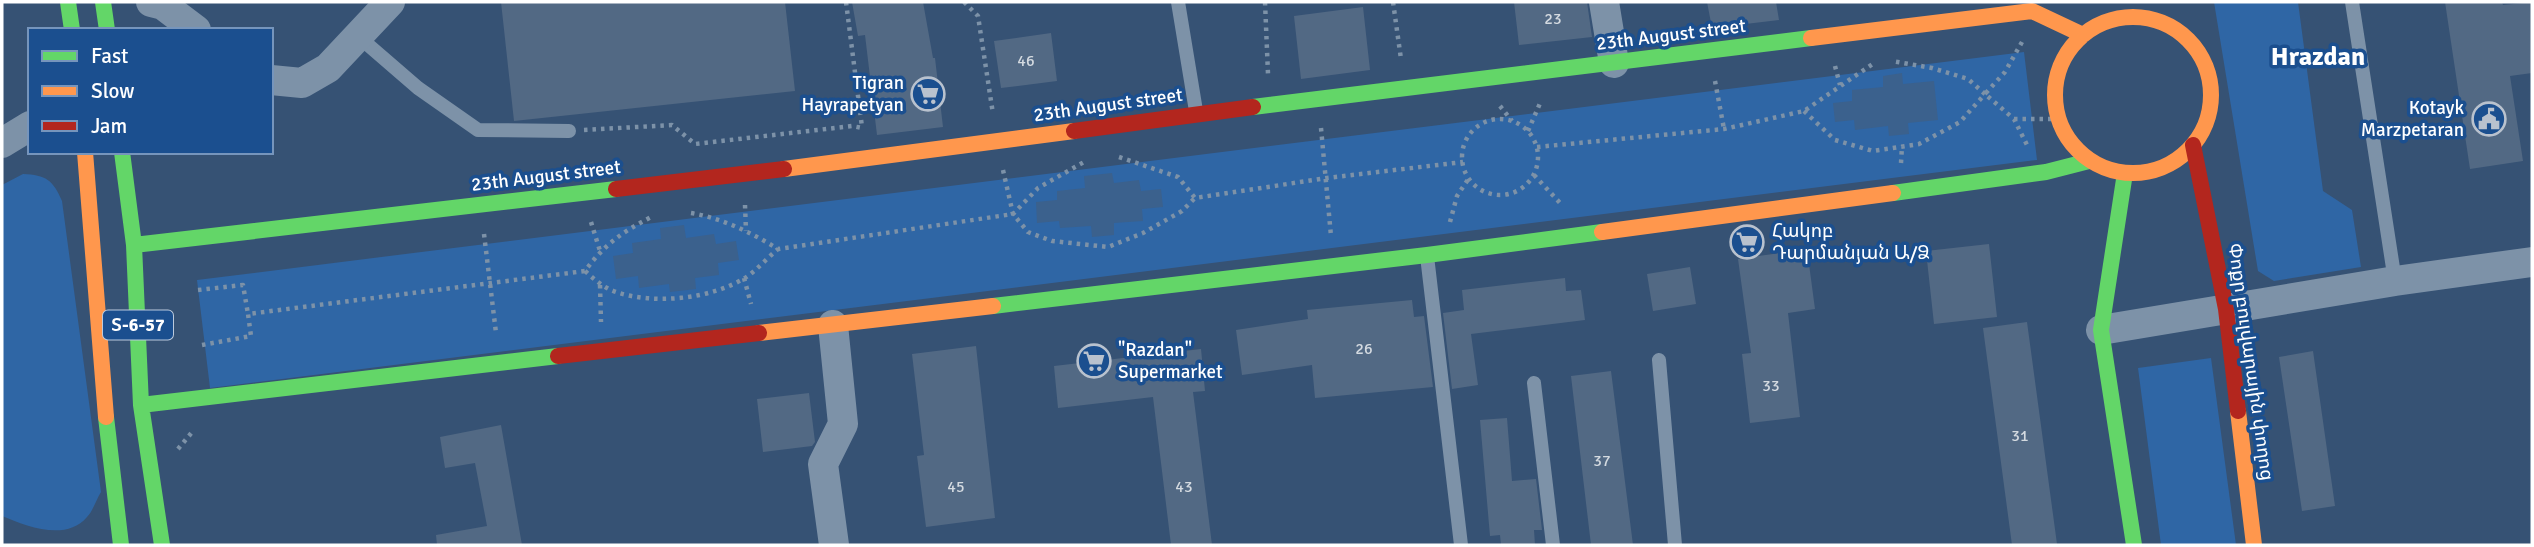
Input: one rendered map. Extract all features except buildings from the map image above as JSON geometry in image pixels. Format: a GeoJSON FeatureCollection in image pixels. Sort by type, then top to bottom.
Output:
{"type":"FeatureCollection","features":[{"type":"Feature","properties":{"kind":"street"},"geometry":{"type":"LineString","coordinates":[[68,2],[72,28]]}},
{"type":"Feature","properties":{"kind":"street"},"geometry":{"type":"LineString","coordinates":[[103,2],[107,28]]}},
{"type":"Feature","properties":{"kind":"street"},"geometry":{"type":"LineString","coordinates":[[151,2],[163,5],[194,28]]}},
{"type":"Feature","properties":{"kind":"street"},"geometry":{"type":"LineString","coordinates":[[273,80],[302,83],[328,68],[390,2]]}},
{"type":"Feature","properties":{"kind":"street"},"geometry":{"type":"LineString","coordinates":[[1604,2],[1614,63]]}},
{"type":"Feature","properties":{"kind":"street","name":"23th August street"},"geometry":{"type":"LineString","coordinates":[[93,251],[880,158],[1196,114],[2032,11],[2082,36]]}},
{"type":"Feature","properties":{"kind":"street"},"geometry":{"type":"LineString","coordinates":[[2183,13],[2185,37]]}},
{"type":"Feature","properties":{"kind":"street"},"geometry":{"type":"LineString","coordinates":[[2124,17],[2147,18],[2167,24],[2185,37],[2203,61],[2211,89],[2208,119],[2193,145],[2179,158],[2144,173],[2125,173],[2089,161],[2073,146],[2058,119],[2055,89],[2064,59],[2082,36],[2101,18],[2124,17]]}},
{"type":"Feature","properties":{"kind":"street"},"geometry":{"type":"LineString","coordinates":[[2,143],[28,127]]}},
{"type":"Feature","properties":{"kind":"street","name":"Փոքր բուլվարային փողոց"},"geometry":{"type":"LineString","coordinates":[[2193,145],[2226,309],[2254,545]]}},
{"type":"Feature","properties":{"kind":"street","name":"Տ-6-57"},"geometry":{"type":"LineString","coordinates":[[85,154],[93,251],[123,407],[162,545]]}},
{"type":"Feature","properties":{"kind":"street","name":"Տ-6-57"},"geometry":{"type":"LineString","coordinates":[[121,545],[123,407],[134,245],[122,154]]}},
{"type":"Feature","properties":{"kind":"street"},"geometry":{"type":"LineString","coordinates":[[123,407],[1427,254],[2046,172],[2089,161]]}},
{"type":"Feature","properties":{"kind":"street"},"geometry":{"type":"LineString","coordinates":[[2125,173],[2101,330],[2134,545]]}},
{"type":"Feature","properties":{"kind":"street"},"geometry":{"type":"LineString","coordinates":[[2101,330],[2395,281],[2532,262]]}},
{"type":"Feature","properties":{"kind":"street"},"geometry":{"type":"LineString","coordinates":[[833,325],[843,424],[823,464],[834,545]]}},
{"type":"Feature","properties":{"kind":"lane"},"geometry":{"type":"LineString","coordinates":[[1178,2],[1196,114]]}},
{"type":"Feature","properties":{"kind":"lane"},"geometry":{"type":"LineString","coordinates":[[2352,2],[2395,281]]}},
{"type":"Feature","properties":{"kind":"lane"},"geometry":{"type":"LineString","coordinates":[[359,37],[418,88],[478,130],[569,131]]}},
{"type":"Feature","properties":{"kind":"lane"},"geometry":{"type":"LineString","coordinates":[[1427,254],[1461,545]]}},
{"type":"Feature","properties":{"kind":"lane"},"geometry":{"type":"LineString","coordinates":[[1659,360],[1675,545]]}},
{"type":"Feature","properties":{"kind":"lane"},"geometry":{"type":"LineString","coordinates":[[1534,383],[1553,545]]}},
{"type":"Feature","properties":{"kind":"path"},"geometry":{"type":"LineString","coordinates":[[846,2],[862,127],[880,158]]}},
{"type":"Feature","properties":{"kind":"path"},"geometry":{"type":"LineString","coordinates":[[1265,2],[1269,105]]}},
{"type":"Feature","properties":{"kind":"path"},"geometry":{"type":"LineString","coordinates":[[1393,2],[1405,88]]}},
{"type":"Feature","properties":{"kind":"path"},"geometry":{"type":"LineString","coordinates":[[1804,111],[1835,140],[1873,151],[1919,144],[1960,122],[2004,72],[2022,41]]}},
{"type":"Feature","properties":{"kind":"path"},"geometry":{"type":"LineString","coordinates":[[1537,148],[1724,129],[1804,111],[1880,59],[1932,68],[1968,79],[2014,119],[2030,151]]}},
{"type":"Feature","properties":{"kind":"path"},"geometry":{"type":"LineString","coordinates":[[1714,75],[1724,129]]}},
{"type":"Feature","properties":{"kind":"path"},"geometry":{"type":"LineString","coordinates":[[1317,99],[1331,236]]}},
{"type":"Feature","properties":{"kind":"path"},"geometry":{"type":"LineString","coordinates":[[2014,119],[2058,119]]}},
{"type":"Feature","properties":{"kind":"path"},"geometry":{"type":"LineString","coordinates":[[1493,120],[1512,121],[1521,125],[1534,139],[1537,148],[1534,175],[1522,188],[1504,195],[1488,193],[1474,185],[1463,162],[1465,143],[1470,135],[1476,128],[1493,120]]}},
{"type":"Feature","properties":{"kind":"path"},"geometry":{"type":"LineString","coordinates":[[569,131],[672,125],[695,144],[862,127]]}},
{"type":"Feature","properties":{"kind":"path"},"geometry":{"type":"LineString","coordinates":[[1901,167],[1902,146]]}},
{"type":"Feature","properties":{"kind":"path"},"geometry":{"type":"LineString","coordinates":[[1115,155],[1178,177],[1195,198],[1327,178],[1463,162]]}},
{"type":"Feature","properties":{"kind":"path"},"geometry":{"type":"LineString","coordinates":[[585,271],[600,285],[617,293],[648,298],[676,298],[708,293],[744,278],[778,249],[1013,214],[1038,188],[1091,158]]}},
{"type":"Feature","properties":{"kind":"path"},"geometry":{"type":"LineString","coordinates":[[1534,175],[1564,208]]}},
{"type":"Feature","properties":{"kind":"path"},"geometry":{"type":"LineString","coordinates":[[1449,222],[1457,196],[1469,178]]}},
{"type":"Feature","properties":{"kind":"path"},"geometry":{"type":"LineString","coordinates":[[745,204],[746,231]]}},
{"type":"Feature","properties":{"kind":"path"},"geometry":{"type":"LineString","coordinates":[[480,205],[497,341]]}},
{"type":"Feature","properties":{"kind":"path"},"geometry":{"type":"LineString","coordinates":[[681,214],[693,213],[746,231],[778,249]]}},
{"type":"Feature","properties":{"kind":"path"},"geometry":{"type":"LineString","coordinates":[[589,216],[600,251]]}},
{"type":"Feature","properties":{"kind":"path"},"geometry":{"type":"LineString","coordinates":[[248,314],[585,271],[600,251],[618,234],[652,216],[661,216]]}},
{"type":"Feature","properties":{"kind":"path"},"geometry":{"type":"LineString","coordinates":[[1107,255],[1108,247]]}},
{"type":"Feature","properties":{"kind":"path"},"geometry":{"type":"LineString","coordinates":[[744,278],[752,307]]}},
{"type":"Feature","properties":{"kind":"path"},"geometry":{"type":"LineString","coordinates":[[198,290],[243,285],[251,336],[202,345]]}},
{"type":"Feature","properties":{"kind":"path"},"geometry":{"type":"LineString","coordinates":[[600,285],[601,327]]}},
{"type":"Feature","properties":{"kind":"path"},"geometry":{"type":"LineString","coordinates":[[676,298],[678,307]]}},
{"type":"Feature","properties":{"kind":"shaded area"},"geometry":{"type":"Polygon","coordinates":[[[2214,2],[2298,2],[2323,191],[2352,210],[2361,267],[2274,281],[2258,271],[2214,2]]]}},
{"type":"Feature","properties":{"kind":"shaded area"},"geometry":{"type":"Polygon","coordinates":[[[2024,52],[2037,160],[210,388],[197,280],[2024,52]]]}},
{"type":"Feature","properties":{"kind":"shaded area"},"geometry":{"type":"Polygon","coordinates":[[[1902,73],[1903,84],[1934,81],[1938,120],[1908,123],[1909,134],[1889,136],[1888,126],[1855,130],[1854,120],[1835,122],[1833,103],[1852,101],[1852,90],[1883,87],[1883,76],[1902,73]]]}},
{"type":"Feature","properties":{"kind":"shaded area"},"geometry":{"type":"Polygon","coordinates":[[[1112,173],[1114,183],[1139,180],[1141,191],[1161,189],[1163,207],[1142,209],[1143,221],[1114,223],[1114,235],[1092,237],[1091,226],[1060,228],[1059,221],[1037,223],[1036,202],[1057,200],[1057,191],[1085,188],[1084,176],[1112,173]]]}},
{"type":"Feature","properties":{"kind":"shaded area"},"geometry":{"type":"Polygon","coordinates":[[[23,174],[48,180],[62,201],[101,492],[87,517],[68,529],[46,530],[2,516],[2,185],[23,174]]]}},
{"type":"Feature","properties":{"kind":"shaded area"},"geometry":{"type":"Polygon","coordinates":[[[684,225],[686,238],[714,234],[716,244],[736,241],[739,260],[718,263],[719,275],[695,278],[696,289],[670,292],[669,284],[639,288],[638,276],[616,279],[613,256],[633,253],[632,243],[661,239],[660,228],[684,225]]]}},
{"type":"Feature","properties":{"kind":"shaded area"},"geometry":{"type":"Polygon","coordinates":[[[2211,358],[2236,545],[2161,545],[2138,368],[2211,358]]]}},
{"type":"Feature","properties":{"kind":"traffic: fast"},"geometry":{"type":"LineString","coordinates":[[68,2],[72,28]]}},
{"type":"Feature","properties":{"kind":"traffic: fast"},"geometry":{"type":"LineString","coordinates":[[103,2],[107,28]]}},
{"type":"Feature","properties":{"kind":"traffic: fast"},"geometry":{"type":"LineString","coordinates":[[1253,107],[1811,38]]}},
{"type":"Feature","properties":{"kind":"traffic: fast"},"geometry":{"type":"LineString","coordinates":[[122,154],[134,245],[141,405],[162,545]]}},
{"type":"Feature","properties":{"kind":"traffic: fast"},"geometry":{"type":"LineString","coordinates":[[1893,193],[2046,172],[2089,161]]}},
{"type":"Feature","properties":{"kind":"traffic: fast"},"geometry":{"type":"LineString","coordinates":[[2125,173],[2101,330],[2134,545]]}},
{"type":"Feature","properties":{"kind":"traffic: fast"},"geometry":{"type":"LineString","coordinates":[[134,245],[616,189]]}},
{"type":"Feature","properties":{"kind":"traffic: fast"},"geometry":{"type":"LineString","coordinates":[[993,306],[1602,232]]}},
{"type":"Feature","properties":{"kind":"traffic: fast"},"geometry":{"type":"LineString","coordinates":[[141,405],[558,356]]}},
{"type":"Feature","properties":{"kind":"traffic: fast"},"geometry":{"type":"LineString","coordinates":[[106,417],[121,545]]}},
{"type":"Feature","properties":{"kind":"traffic: slow"},"geometry":{"type":"LineString","coordinates":[[1811,38],[2032,11],[2083,35]]}},
{"type":"Feature","properties":{"kind":"traffic: slow"},"geometry":{"type":"LineString","coordinates":[[2133,17],[2163,23],[2188,40],[2205,65],[2211,95],[2205,125],[2188,150],[2163,167],[2133,173],[2103,167],[2078,150],[2061,125],[2055,95],[2061,65],[2078,40],[2103,23],[2133,17]]}},
{"type":"Feature","properties":{"kind":"traffic: slow"},"geometry":{"type":"LineString","coordinates":[[784,169],[1074,131]]}},
{"type":"Feature","properties":{"kind":"traffic: slow"},"geometry":{"type":"LineString","coordinates":[[85,154],[106,417]]}},
{"type":"Feature","properties":{"kind":"traffic: slow"},"geometry":{"type":"LineString","coordinates":[[1602,232],[1893,193]]}},
{"type":"Feature","properties":{"kind":"traffic: slow"},"geometry":{"type":"LineString","coordinates":[[759,333],[993,306]]}},
{"type":"Feature","properties":{"kind":"traffic: slow"},"geometry":{"type":"LineString","coordinates":[[2238,411],[2254,545]]}},
{"type":"Feature","properties":{"kind":"traffic: jam"},"geometry":{"type":"LineString","coordinates":[[1074,131],[1253,107]]}},
{"type":"Feature","properties":{"kind":"traffic: jam"},"geometry":{"type":"LineString","coordinates":[[2193,145],[2226,309],[2238,411]]}},
{"type":"Feature","properties":{"kind":"traffic: jam"},"geometry":{"type":"LineString","coordinates":[[616,189],[784,169]]}},
{"type":"Feature","properties":{"kind":"traffic: jam"},"geometry":{"type":"LineString","coordinates":[[558,356],[759,333]]}},
{"type":"Feature","properties":{"kind":"place","name":"Tigran Hayrapetyan"},"geometry":{"type":"Point","coordinates":[928,94]}},
{"type":"Feature","properties":{"kind":"place","name":"Kotayk Marzpetaran"},"geometry":{"type":"Point","coordinates":[2489,119]}},
{"type":"Feature","properties":{"kind":"place","name":"Հակոբ Դարմանյան Ա/Ձ"},"geometry":{"type":"Point","coordinates":[1747,242]}},
{"type":"Feature","properties":{"kind":"place","name":"\"Razdan\" Supermarket"},"geometry":{"type":"Point","coordinates":[1094,361]}},
{"type":"Feature","properties":{"kind":"district","name":"Hrazdan"},"geometry":{"type":"Point","coordinates":[2318,57]}}]}
